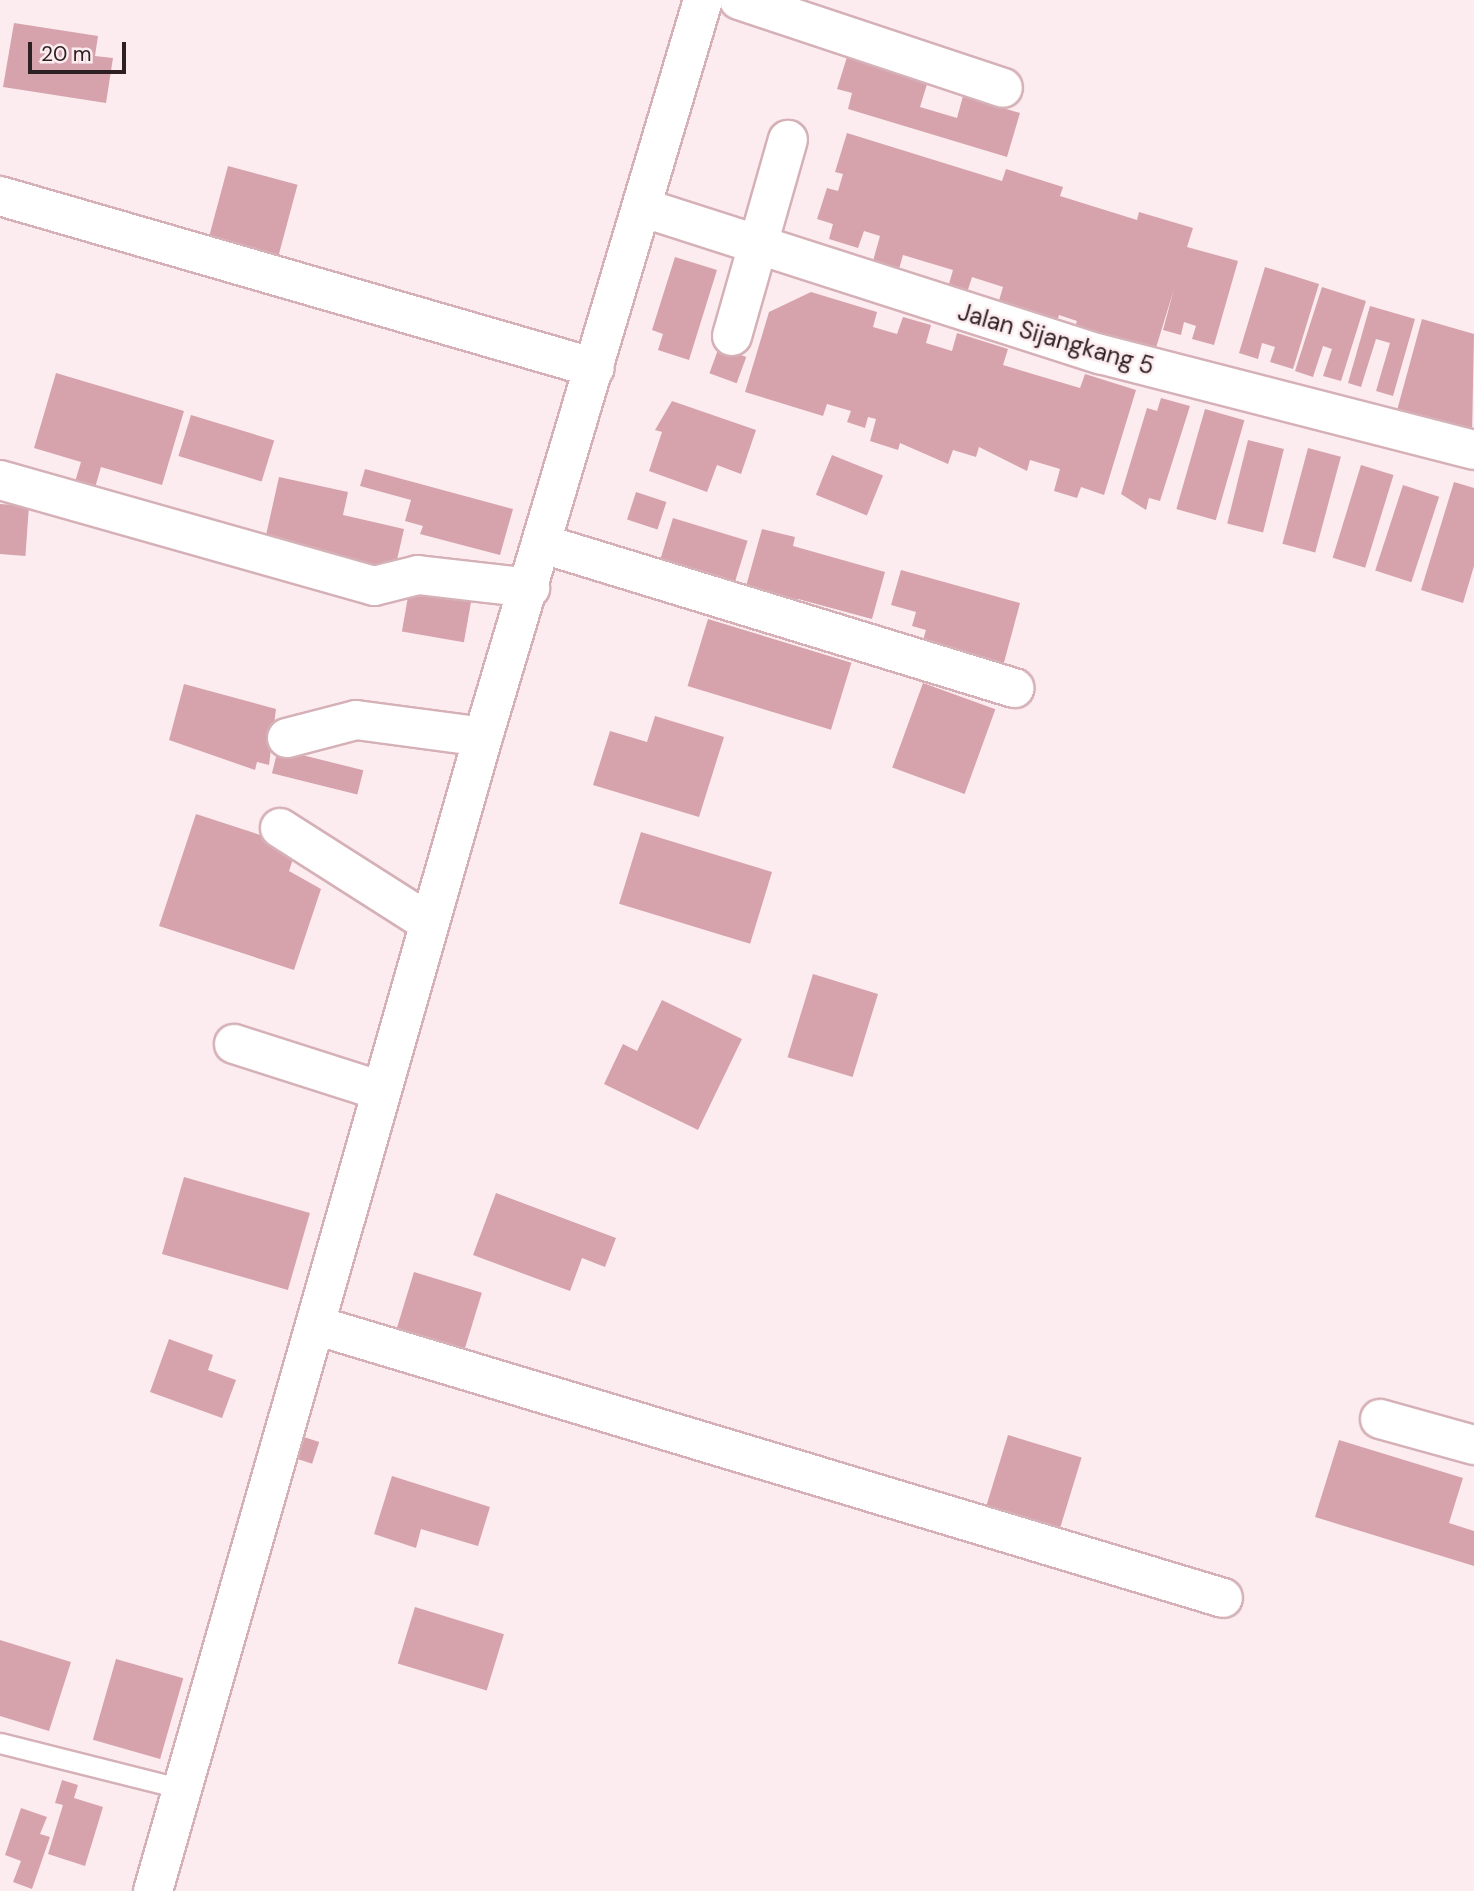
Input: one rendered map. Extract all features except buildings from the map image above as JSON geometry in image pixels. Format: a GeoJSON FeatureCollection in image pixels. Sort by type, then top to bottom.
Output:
{"type":"FeatureCollection","features":[{"type":"Feature","properties":{"kind":"street"},"geometry":{"type":"LineString","coordinates":[[153,1891],[483,737],[644,208],[703,0]]}},
{"type":"Feature","properties":{"kind":"street"},"geometry":{"type":"LineString","coordinates":[[739,0],[1003,88]]}},
{"type":"Feature","properties":{"kind":"street"},"geometry":{"type":"LineString","coordinates":[[732,336],[760,247],[788,140]]}},
{"type":"Feature","properties":{"kind":"street"},"geometry":{"type":"LineString","coordinates":[[0,196],[596,368]]}},
{"type":"Feature","properties":{"kind":"street","name":"Jalan Sijangkang 5"},"geometry":{"type":"LineString","coordinates":[[644,208],[1100,354],[1474,449]]}},
{"type":"Feature","properties":{"kind":"street"},"geometry":{"type":"LineString","coordinates":[[0,480],[374,586],[418,575],[530,587]]}},
{"type":"Feature","properties":{"kind":"street"},"geometry":{"type":"LineString","coordinates":[[543,544],[1014,688]]}},
{"type":"Feature","properties":{"kind":"street"},"geometry":{"type":"LineString","coordinates":[[287,738],[356,720],[483,737]]}},
{"type":"Feature","properties":{"kind":"street"},"geometry":{"type":"LineString","coordinates":[[280,828],[429,923]]}},
{"type":"Feature","properties":{"kind":"street"},"geometry":{"type":"LineString","coordinates":[[234,1044],[381,1091]]}},
{"type":"Feature","properties":{"kind":"street"},"geometry":{"type":"LineString","coordinates":[[315,1325],[1223,1598]]}},
{"type":"Feature","properties":{"kind":"street"},"geometry":{"type":"LineString","coordinates":[[1380,1419],[1474,1446]]}},
{"type":"Feature","properties":{"kind":"lane"},"geometry":{"type":"LineString","coordinates":[[0,1743],[183,1789]]}}]}
